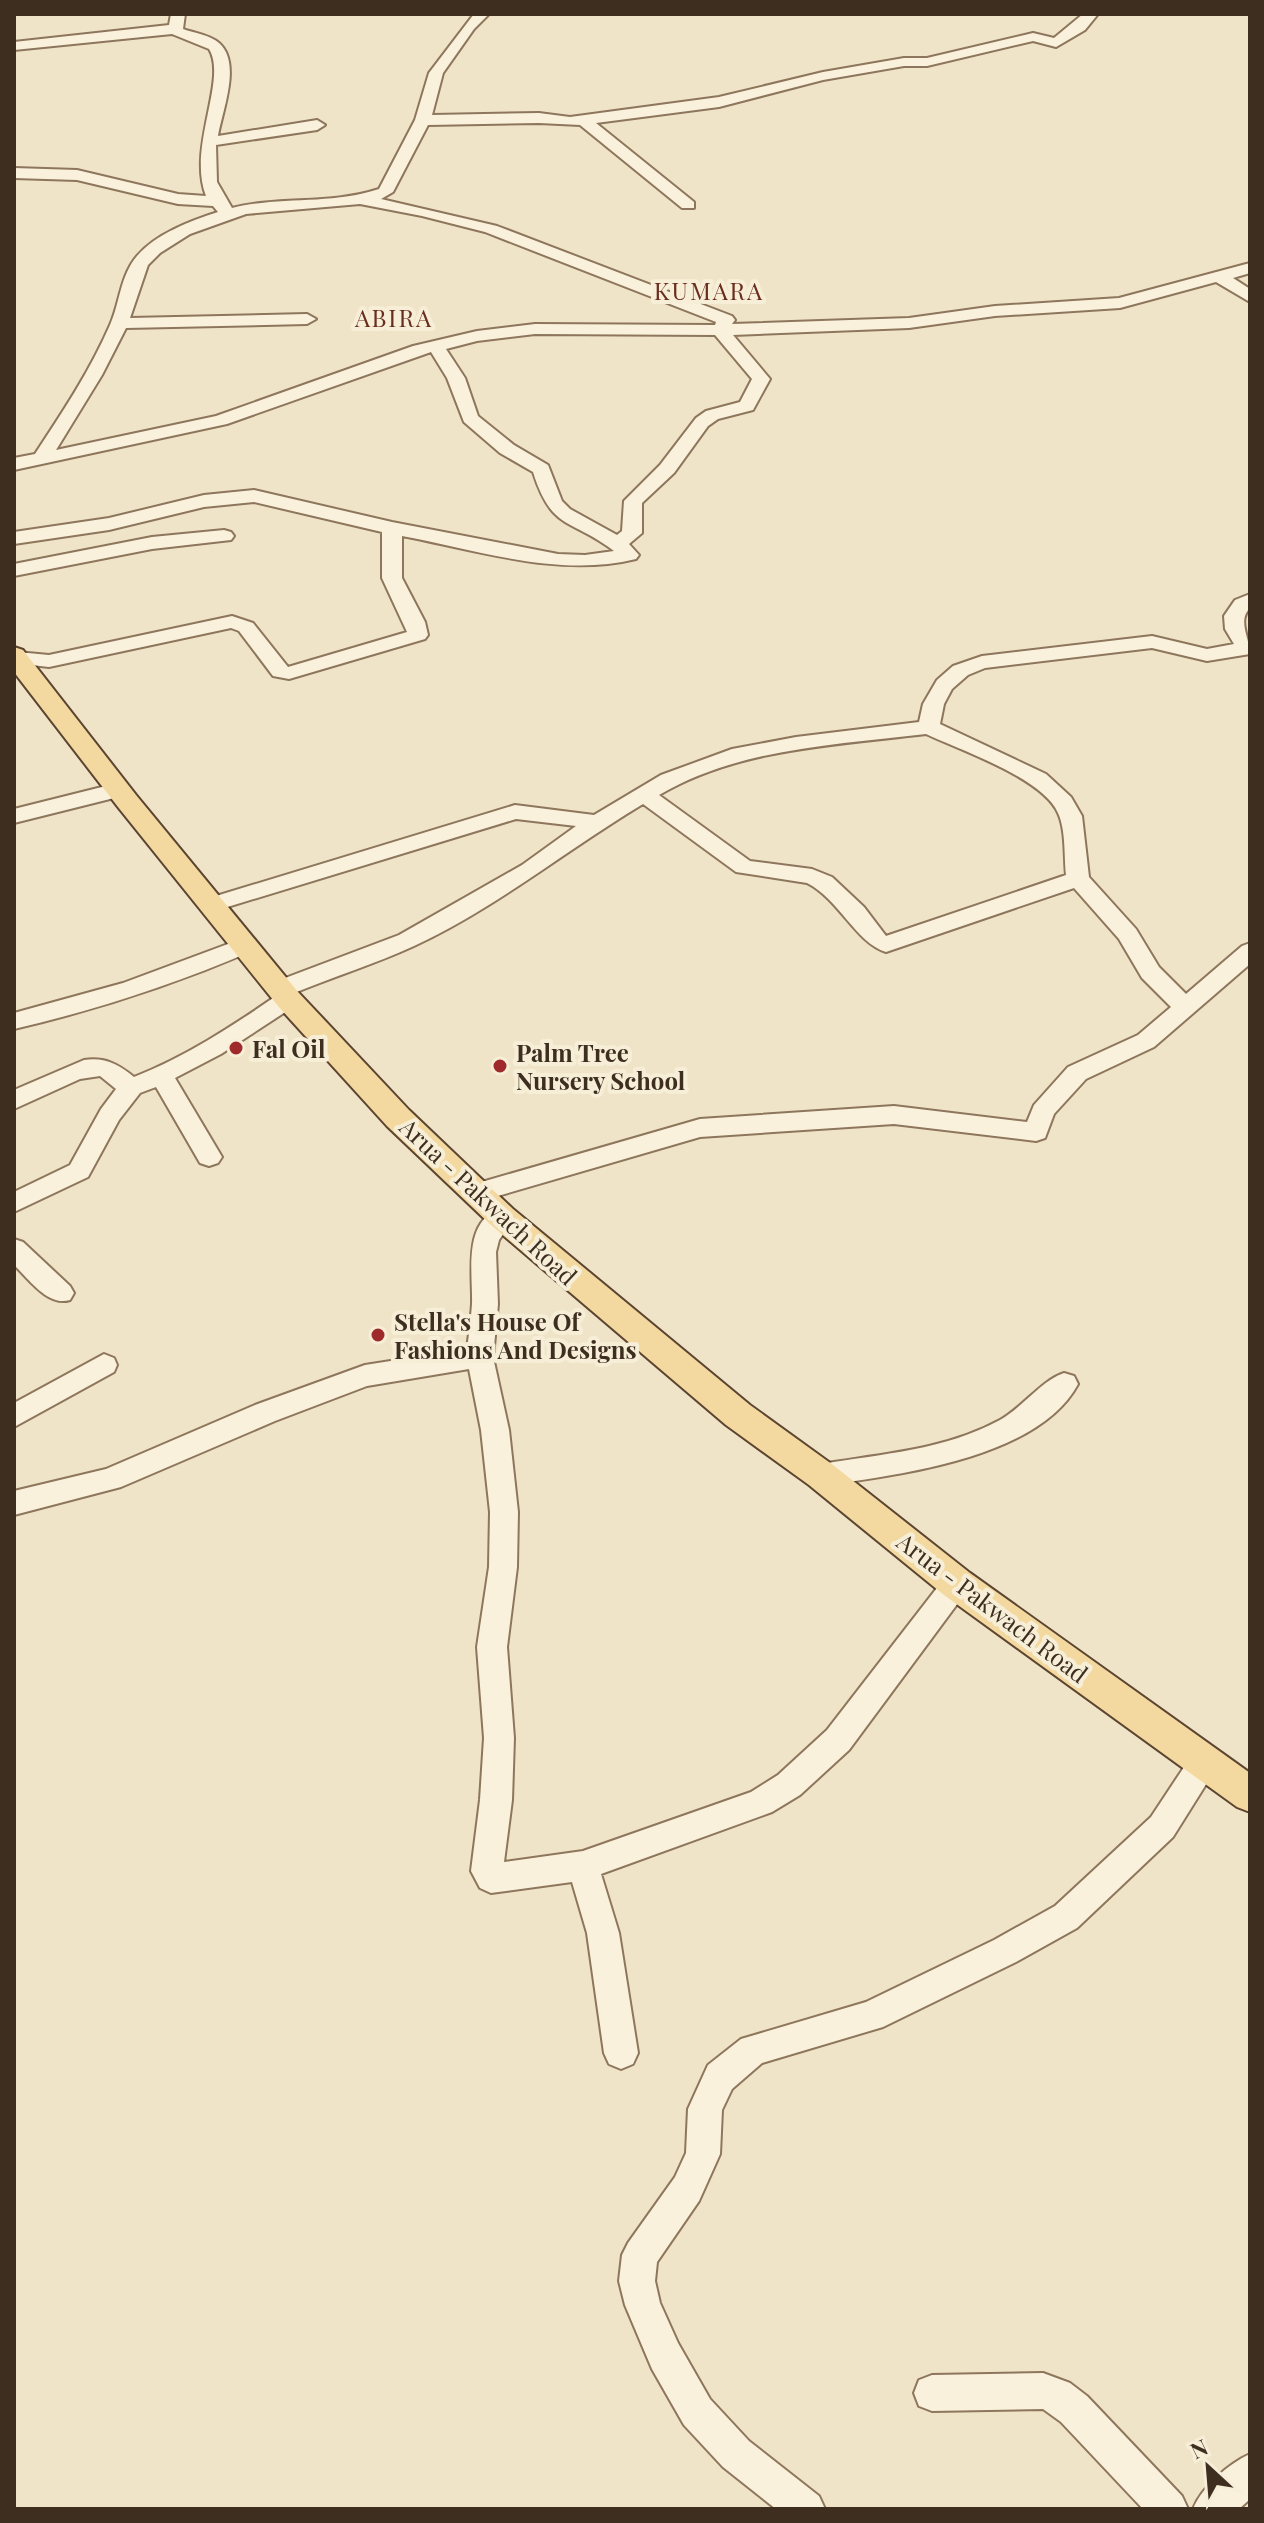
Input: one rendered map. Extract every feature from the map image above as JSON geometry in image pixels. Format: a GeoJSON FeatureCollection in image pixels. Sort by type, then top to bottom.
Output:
{"type":"FeatureCollection","features":[{"type":"Feature","properties":{"kind":"main road","name":"Arua - Pakwach Road"},"geometry":{"type":"LineString","coordinates":[[15,656],[118,790],[284,994],[398,1118],[502,1217],[738,1415],[821,1475],[957,1584],[1250,1795]]}},
{"type":"Feature","properties":{"kind":"street"},"geometry":{"type":"LineString","coordinates":[[362,200],[387,190],[423,120],[436,73],[461,37],[482,14]]}},
{"type":"Feature","properties":{"kind":"street"},"geometry":{"type":"LineString","coordinates":[[423,120],[539,118],[563,122],[719,102],[823,76],[904,62],[927,62],[1033,37],[1056,43],[1080,27],[1091,14]]}},
{"type":"Feature","properties":{"kind":"street"},"geometry":{"type":"LineString","coordinates":[[14,46],[177,22],[212,45],[221,59],[220,87],[206,157],[210,191],[214,201],[228,214]]}},
{"type":"Feature","properties":{"kind":"street"},"geometry":{"type":"LineString","coordinates":[[583,120],[688,205]]}},
{"type":"Feature","properties":{"kind":"street"},"geometry":{"type":"LineString","coordinates":[[208,142],[317,125]]}},
{"type":"Feature","properties":{"kind":"street"},"geometry":{"type":"LineString","coordinates":[[14,173],[77,175],[178,199],[214,201]]}},
{"type":"Feature","properties":{"kind":"street"},"geometry":{"type":"LineString","coordinates":[[42,457],[87,386],[119,323],[137,270],[145,257],[176,236],[228,214],[259,208],[362,200],[474,223],[724,318],[720,330]]}},
{"type":"Feature","properties":{"kind":"street"},"geometry":{"type":"LineString","coordinates":[[14,464],[221,420],[435,345],[535,329],[720,330],[892,324],[995,311],[1117,304],[1250,268]]}},
{"type":"Feature","properties":{"kind":"street"},"geometry":{"type":"LineString","coordinates":[[1220,277],[1250,297]]}},
{"type":"Feature","properties":{"kind":"street"},"geometry":{"type":"LineString","coordinates":[[642,286],[651,330]]}},
{"type":"Feature","properties":{"kind":"street"},"geometry":{"type":"LineString","coordinates":[[119,323],[307,319]]}},
{"type":"Feature","properties":{"kind":"street"},"geometry":{"type":"LineString","coordinates":[[619,542],[632,533],[630,510],[636,495],[667,469],[702,422],[712,415],[747,406],[760,385],[761,379],[720,330]]}},
{"type":"Feature","properties":{"kind":"street"},"geometry":{"type":"LineString","coordinates":[[14,538],[113,523],[189,504],[244,496],[280,500],[392,528],[570,561],[629,555],[619,542],[562,511],[549,494],[541,469],[507,449],[470,418],[456,378],[435,345]]}},
{"type":"Feature","properties":{"kind":"street"},"geometry":{"type":"LineString","coordinates":[[15,656],[53,661],[232,622],[246,627],[280,672],[287,674],[418,635],[415,622],[392,578],[392,528]]}},
{"type":"Feature","properties":{"kind":"street"},"geometry":{"type":"LineString","coordinates":[[14,570],[126,547],[224,536]]}},
{"type":"Feature","properties":{"kind":"street"},"geometry":{"type":"LineString","coordinates":[[1249,647],[1234,631],[1232,618],[1237,607],[1250,600]]}},
{"type":"Feature","properties":{"kind":"street"},"geometry":{"type":"LineString","coordinates":[[929,727],[930,713],[944,681],[972,664],[1152,642],[1207,655],[1249,647]]}},
{"type":"Feature","properties":{"kind":"street"},"geometry":{"type":"LineString","coordinates":[[14,1203],[79,1171],[110,1115],[131,1087],[162,1076],[226,1042],[284,994],[407,940],[530,870],[597,822],[669,780],[732,756],[796,743],[929,727],[1038,779],[1051,789],[1071,816],[1078,879],[1128,934],[1150,972],[1186,1008]]}},
{"type":"Feature","properties":{"kind":"street"},"geometry":{"type":"LineString","coordinates":[[14,816],[118,790]]}},
{"type":"Feature","properties":{"kind":"street"},"geometry":{"type":"LineString","coordinates":[[645,795],[744,867],[793,872],[824,882],[837,891],[878,941],[886,944],[1078,879]]}},
{"type":"Feature","properties":{"kind":"street"},"geometry":{"type":"LineString","coordinates":[[211,905],[515,812],[597,822]]}},
{"type":"Feature","properties":{"kind":"street"},"geometry":{"type":"LineString","coordinates":[[14,1021],[188,970],[244,946]]}},
{"type":"Feature","properties":{"kind":"street"},"geometry":{"type":"LineString","coordinates":[[477,1193],[700,1128],[894,1115],[1032,1133],[1039,1127],[1043,1111],[1077,1073],[1146,1041],[1250,951]]}},
{"type":"Feature","properties":{"kind":"street"},"geometry":{"type":"LineString","coordinates":[[14,1100],[92,1068],[104,1068],[131,1087]]}},
{"type":"Feature","properties":{"kind":"street"},"geometry":{"type":"LineString","coordinates":[[162,1076],[209,1157]]}},
{"type":"Feature","properties":{"kind":"street"},"geometry":{"type":"LineString","coordinates":[[502,1217],[487,1238],[483,1252],[485,1304],[480,1357],[495,1430],[504,1512],[503,1567],[492,1647],[499,1738],[496,1800],[487,1871],[491,1878],[583,1866],[749,1807],[789,1785],[838,1740],[957,1584]]}},
{"type":"Feature","properties":{"kind":"street"},"geometry":{"type":"LineString","coordinates":[[14,1249],[61,1293]]}},
{"type":"Feature","properties":{"kind":"street"},"geometry":{"type":"LineString","coordinates":[[14,1503],[111,1479],[265,1413],[365,1376],[480,1357]]}},
{"type":"Feature","properties":{"kind":"street"},"geometry":{"type":"LineString","coordinates":[[14,1416],[104,1365]]}},
{"type":"Feature","properties":{"kind":"street"},"geometry":{"type":"LineString","coordinates":[[821,1475],[941,1455],[975,1445],[1031,1418],[1064,1384]]}},
{"type":"Feature","properties":{"kind":"street"},"geometry":{"type":"LineString","coordinates":[[806,2509],[736,2454],[697,2412],[665,2356],[643,2305],[637,2281],[640,2255],[687,2189],[703,2154],[705,2109],[720,2077],[753,2050],[871,2016],[1005,1951],[1066,1917],[1162,1827],[1205,1762]]}},
{"type":"Feature","properties":{"kind":"street"},"geometry":{"type":"LineString","coordinates":[[583,1866],[603,1933],[621,2053]]}},
{"type":"Feature","properties":{"kind":"street"},"geometry":{"type":"LineString","coordinates":[[932,2393],[1043,2391],[1057,2396],[1074,2409],[1169,2509]]}},
{"type":"Feature","properties":{"kind":"street"},"geometry":{"type":"LineString","coordinates":[[1212,2509],[1250,2473]]}},
{"type":"Feature","properties":{"kind":"place","name":"Fal Oil"},"geometry":{"type":"Point","coordinates":[236,1048]}},
{"type":"Feature","properties":{"kind":"place","name":"Palm Tree Nursery School"},"geometry":{"type":"Point","coordinates":[500,1066]}},
{"type":"Feature","properties":{"kind":"place","name":"Stella's House Of Fashions And Designs"},"geometry":{"type":"Point","coordinates":[378,1335]}},
{"type":"Feature","properties":{"kind":"district","name":"KUMARA"},"geometry":{"type":"Point","coordinates":[709,290]}},
{"type":"Feature","properties":{"kind":"district","name":"ABIRA"},"geometry":{"type":"Point","coordinates":[394,317]}}]}
